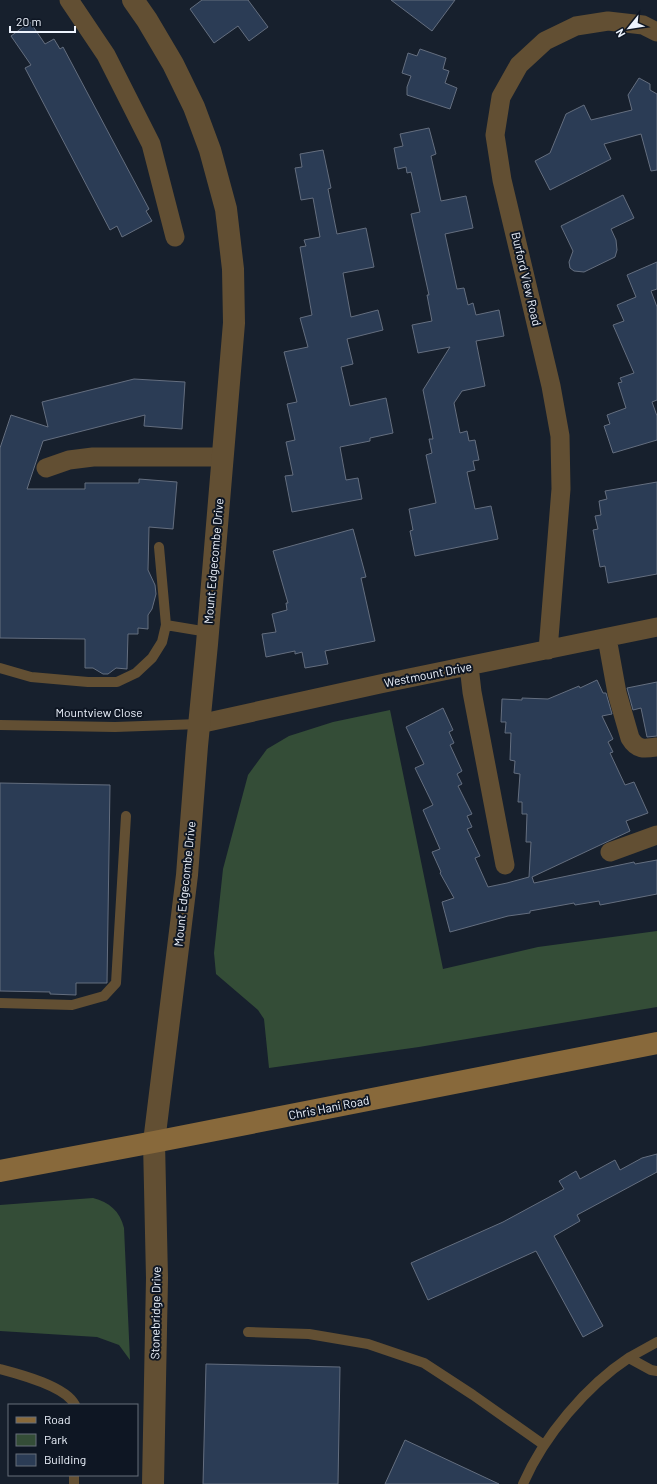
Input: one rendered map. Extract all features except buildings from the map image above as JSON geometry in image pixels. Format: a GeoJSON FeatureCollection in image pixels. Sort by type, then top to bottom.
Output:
{"type":"FeatureCollection","features":[{"type":"Feature","properties":{"kind":"main road","name":"Chris Hani Road"},"geometry":{"type":"LineString","coordinates":[[0,1171],[657,1043]]}},
{"type":"Feature","properties":{"kind":"street"},"geometry":{"type":"LineString","coordinates":[[69,0],[106,55],[151,144],[175,237]]}},
{"type":"Feature","properties":{"kind":"street","name":"Mount Edgecombe Drive"},"geometry":{"type":"LineString","coordinates":[[133,0],[147,20],[173,64],[194,107],[210,150],[226,209],[233,269],[234,323],[187,875],[154,1142]]}},
{"type":"Feature","properties":{"kind":"street","name":"Burford View Road"},"geometry":{"type":"LineString","coordinates":[[548,650],[561,489],[560,436],[551,386],[502,180],[495,135],[501,97],[519,65],[544,41],[576,26],[608,21],[643,25],[657,32]]}},
{"type":"Feature","properties":{"kind":"street"},"geometry":{"type":"LineString","coordinates":[[46,468],[69,460],[93,457],[223,457]]}},
{"type":"Feature","properties":{"kind":"street","name":"Westmount Drive"},"geometry":{"type":"LineString","coordinates":[[199,724],[657,627]]}},
{"type":"Feature","properties":{"kind":"street"},"geometry":{"type":"LineString","coordinates":[[607,638],[617,693],[630,738],[634,744],[640,748],[648,749],[657,747]]}},
{"type":"Feature","properties":{"kind":"street"},"geometry":{"type":"LineString","coordinates":[[469,666],[472,692],[506,865]]}},
{"type":"Feature","properties":{"kind":"street"},"geometry":{"type":"LineString","coordinates":[[610,852],[657,835]]}},
{"type":"Feature","properties":{"kind":"street","name":"Stonebridge Drive"},"geometry":{"type":"LineString","coordinates":[[153,1484],[158,1278],[154,1142]]}},
{"type":"Feature","properties":{"kind":"lane"},"geometry":{"type":"LineString","coordinates":[[0,668],[31,677],[88,682],[117,682],[136,673],[152,658],[162,642],[166,625],[159,547]]}},
{"type":"Feature","properties":{"kind":"lane"},"geometry":{"type":"LineString","coordinates":[[166,625],[208,632]]}},
{"type":"Feature","properties":{"kind":"lane","name":"Mountview Close"},"geometry":{"type":"LineString","coordinates":[[0,725],[115,727],[199,724]]}},
{"type":"Feature","properties":{"kind":"lane"},"geometry":{"type":"LineString","coordinates":[[0,1003],[72,1005],[104,996],[116,983],[126,816]]}},
{"type":"Feature","properties":{"kind":"lane"},"geometry":{"type":"LineString","coordinates":[[248,1332],[309,1334],[368,1344],[424,1363],[473,1395],[544,1445]]}},
{"type":"Feature","properties":{"kind":"lane"},"geometry":{"type":"LineString","coordinates":[[523,1484],[532,1464],[544,1445],[576,1404],[601,1380],[629,1358],[657,1342]]}},
{"type":"Feature","properties":{"kind":"lane"},"geometry":{"type":"LineString","coordinates":[[629,1358],[651,1370],[657,1371]]}},
{"type":"Feature","properties":{"kind":"lane"},"geometry":{"type":"LineString","coordinates":[[0,1369],[49,1385],[69,1397],[74,1404]]}},
{"type":"Feature","properties":{"kind":"green space"},"geometry":{"type":"Polygon","coordinates":[[[390,710],[443,969],[538,947],[657,931],[657,1007],[419,1047],[269,1068],[264,1019],[258,1010],[216,974],[214,953],[223,869],[248,775],[267,749],[289,736],[333,722],[390,710]]]}},
{"type":"Feature","properties":{"kind":"green space"},"geometry":{"type":"Polygon","coordinates":[[[93,1198],[104,1202],[113,1208],[120,1217],[124,1228],[130,1360],[119,1345],[97,1337],[0,1331],[0,1205],[93,1198]]]}}]}
